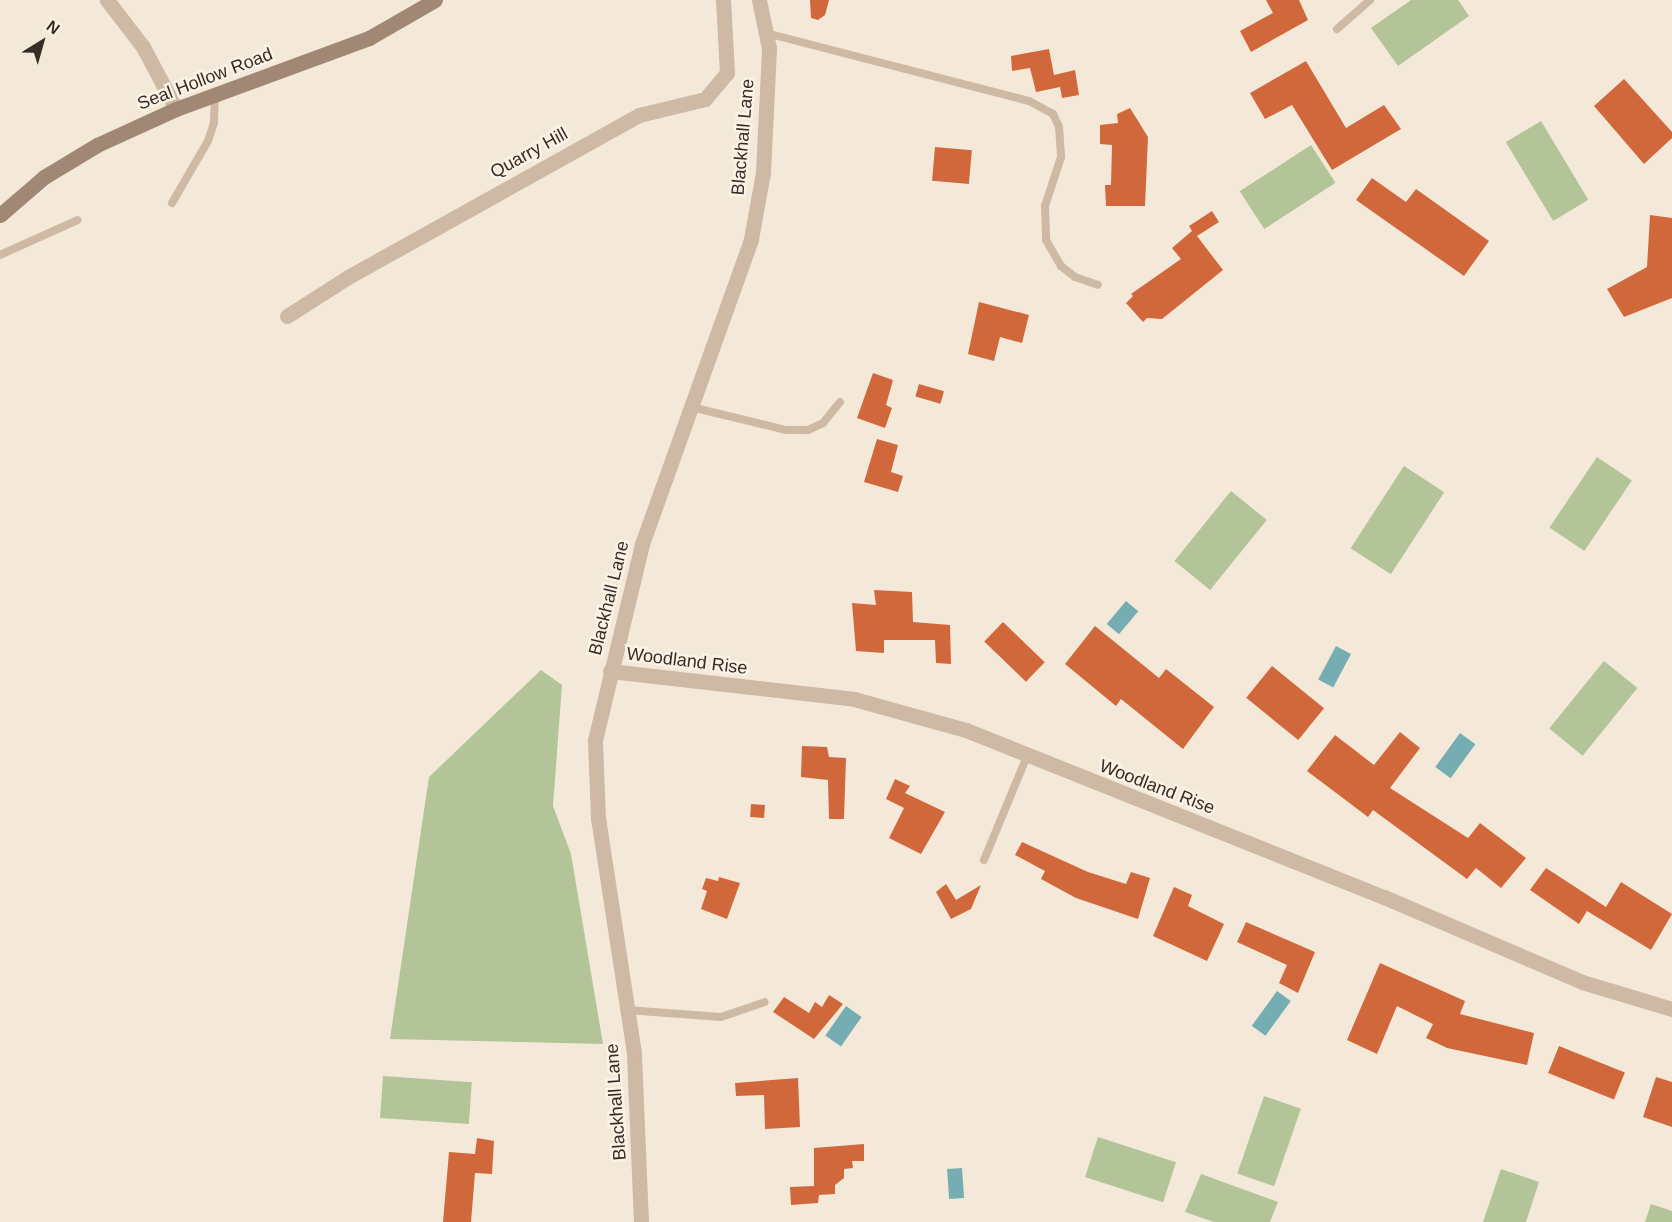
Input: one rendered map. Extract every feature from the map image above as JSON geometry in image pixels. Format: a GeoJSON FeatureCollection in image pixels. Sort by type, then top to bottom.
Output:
{"type":"FeatureCollection","features":[{"type":"Feature","properties":{"kind":"main road","name":"Seal Hollow Road"},"geometry":{"type":"LineString","coordinates":[[0,215],[76,156],[176,109],[369,38],[435,0]]}},
{"type":"Feature","properties":{"kind":"street"},"geometry":{"type":"LineString","coordinates":[[107,0],[143,47],[176,109]]}},
{"type":"Feature","properties":{"kind":"street","name":"Quarry Hill"},"geometry":{"type":"LineString","coordinates":[[287,316],[348,277],[639,115],[705,99],[727,73],[723,0]]}},
{"type":"Feature","properties":{"kind":"street","name":"Blackhall Lane"},"geometry":{"type":"LineString","coordinates":[[640,1222],[634,1053],[598,819],[595,740],[642,544],[751,239],[763,172],[769,48],[759,0]]}},
{"type":"Feature","properties":{"kind":"street","name":"Woodland Rise"},"geometry":{"type":"LineString","coordinates":[[610,671],[854,699],[966,730],[1384,897],[1582,982],[1672,1009]]}},
{"type":"Feature","properties":{"kind":"lane"},"geometry":{"type":"LineString","coordinates":[[1337,29],[1370,0]]}},
{"type":"Feature","properties":{"kind":"lane"},"geometry":{"type":"LineString","coordinates":[[766,33],[1029,101],[1053,114],[1059,127],[1061,157],[1045,206],[1046,240],[1061,266],[1075,277],[1098,285]]}},
{"type":"Feature","properties":{"kind":"lane"},"geometry":{"type":"LineString","coordinates":[[171,203],[208,141],[214,123],[215,96]]}},
{"type":"Feature","properties":{"kind":"lane"},"geometry":{"type":"LineString","coordinates":[[0,255],[78,220]]}},
{"type":"Feature","properties":{"kind":"lane"},"geometry":{"type":"LineString","coordinates":[[691,407],[786,430],[808,430],[823,423],[840,402]]}},
{"type":"Feature","properties":{"kind":"lane"},"geometry":{"type":"LineString","coordinates":[[984,860],[1027,756]]}},
{"type":"Feature","properties":{"kind":"lane"},"geometry":{"type":"LineString","coordinates":[[627,1010],[721,1017],[765,1002]]}},
{"type":"Feature","properties":{"kind":"green space"},"geometry":{"type":"Polygon","coordinates":[[[1411,0],[1458,0],[1469,16],[1398,66],[1371,28],[1411,0]]]}},
{"type":"Feature","properties":{"kind":"green space"},"geometry":{"type":"Polygon","coordinates":[[[1541,121],[1588,200],[1553,221],[1506,142],[1541,121]]]}},
{"type":"Feature","properties":{"kind":"green space"},"geometry":{"type":"Polygon","coordinates":[[[1311,145],[1336,183],[1264,229],[1240,191],[1311,145]]]}},
{"type":"Feature","properties":{"kind":"green space"},"geometry":{"type":"Polygon","coordinates":[[[1597,457],[1632,480],[1584,551],[1549,527],[1597,457]]]}},
{"type":"Feature","properties":{"kind":"green space"},"geometry":{"type":"Polygon","coordinates":[[[1404,466],[1444,492],[1391,574],[1351,548],[1404,466]]]}},
{"type":"Feature","properties":{"kind":"green space"},"geometry":{"type":"Polygon","coordinates":[[[1231,491],[1267,520],[1210,590],[1174,561],[1231,491]]]}},
{"type":"Feature","properties":{"kind":"green space"},"geometry":{"type":"Polygon","coordinates":[[[1604,661],[1637,688],[1583,756],[1549,729],[1604,661]]]}},
{"type":"Feature","properties":{"kind":"green space"},"geometry":{"type":"Polygon","coordinates":[[[541,670],[562,685],[553,806],[571,854],[603,1044],[390,1039],[429,777],[541,670]]]}},
{"type":"Feature","properties":{"kind":"green space"},"geometry":{"type":"Polygon","coordinates":[[[383,1076],[472,1082],[469,1124],[380,1118],[383,1076]]]}},
{"type":"Feature","properties":{"kind":"green space"},"geometry":{"type":"Polygon","coordinates":[[[1264,1096],[1301,1109],[1274,1186],[1237,1174],[1264,1096]]]}},
{"type":"Feature","properties":{"kind":"green space"},"geometry":{"type":"Polygon","coordinates":[[[1098,1137],[1176,1162],[1163,1202],[1085,1177],[1098,1137]]]}},
{"type":"Feature","properties":{"kind":"green space"},"geometry":{"type":"Polygon","coordinates":[[[1501,1169],[1539,1182],[1526,1222],[1483,1222],[1501,1169]]]}},
{"type":"Feature","properties":{"kind":"green space"},"geometry":{"type":"Polygon","coordinates":[[[1201,1174],[1278,1202],[1270,1222],[1214,1222],[1185,1212],[1201,1174]]]}},
{"type":"Feature","properties":{"kind":"green space"},"geometry":{"type":"Polygon","coordinates":[[[1651,1204],[1672,1211],[1672,1222],[1645,1222],[1651,1204]]]}},
{"type":"Feature","properties":{"kind":"water"},"geometry":{"type":"Polygon","coordinates":[[[1126,601],[1138,611],[1119,634],[1107,624],[1126,601]]]}},
{"type":"Feature","properties":{"kind":"water"},"geometry":{"type":"Polygon","coordinates":[[[1336,646],[1351,654],[1333,688],[1318,680],[1336,646]]]}},
{"type":"Feature","properties":{"kind":"water"},"geometry":{"type":"Polygon","coordinates":[[[1460,733],[1475,744],[1451,778],[1435,767],[1460,733]]]}},
{"type":"Feature","properties":{"kind":"water"},"geometry":{"type":"Polygon","coordinates":[[[1277,991],[1291,1001],[1265,1036],[1252,1026],[1277,991]]]}},
{"type":"Feature","properties":{"kind":"water"},"geometry":{"type":"Polygon","coordinates":[[[846,1006],[862,1017],[841,1046],[825,1035],[846,1006]]]}},
{"type":"Feature","properties":{"kind":"water"},"geometry":{"type":"Polygon","coordinates":[[[962,1168],[964,1198],[949,1199],[947,1169],[962,1168]]]}},
{"type":"Feature","properties":{"kind":"building"},"geometry":{"type":"Polygon","coordinates":[[[810,0],[829,0],[825,15],[818,20],[811,18],[810,0]]]}},
{"type":"Feature","properties":{"kind":"building"},"geometry":{"type":"Polygon","coordinates":[[[1266,0],[1299,0],[1308,20],[1251,52],[1240,31],[1273,13],[1266,0]]]}},
{"type":"Feature","properties":{"kind":"building"},"geometry":{"type":"Polygon","coordinates":[[[1049,49],[1054,75],[1075,70],[1079,95],[1062,98],[1060,87],[1036,92],[1030,68],[1012,71],[1011,56],[1049,49]]]}},
{"type":"Feature","properties":{"kind":"building"},"geometry":{"type":"Polygon","coordinates":[[[1306,61],[1346,128],[1384,105],[1401,129],[1332,170],[1292,105],[1265,119],[1250,93],[1306,61]]]}},
{"type":"Feature","properties":{"kind":"building"},"geometry":{"type":"Polygon","coordinates":[[[1624,79],[1672,132],[1672,138],[1644,164],[1594,106],[1624,79]]]}},
{"type":"Feature","properties":{"kind":"building"},"geometry":{"type":"Polygon","coordinates":[[[1130,108],[1148,137],[1145,206],[1106,206],[1105,185],[1111,185],[1112,145],[1100,144],[1100,125],[1118,123],[1117,114],[1130,108]]]}},
{"type":"Feature","properties":{"kind":"building"},"geometry":{"type":"Polygon","coordinates":[[[935,147],[972,150],[969,184],[932,181],[935,147]]]}},
{"type":"Feature","properties":{"kind":"building"},"geometry":{"type":"Polygon","coordinates":[[[1372,178],[1406,202],[1416,189],[1489,241],[1464,276],[1356,200],[1372,178]]]}},
{"type":"Feature","properties":{"kind":"building"},"geometry":{"type":"Polygon","coordinates":[[[1212,211],[1219,222],[1197,236],[1223,270],[1162,319],[1147,318],[1143,322],[1126,303],[1133,296],[1131,294],[1181,259],[1172,248],[1192,231],[1189,226],[1212,211]]]}},
{"type":"Feature","properties":{"kind":"building"},"geometry":{"type":"Polygon","coordinates":[[[1650,215],[1672,218],[1672,298],[1624,317],[1607,289],[1647,267],[1650,215]]]}},
{"type":"Feature","properties":{"kind":"building"},"geometry":{"type":"Polygon","coordinates":[[[979,302],[1029,315],[1022,343],[1000,337],[994,361],[968,354],[979,302]]]}},
{"type":"Feature","properties":{"kind":"building"},"geometry":{"type":"Polygon","coordinates":[[[873,373],[893,380],[886,405],[892,408],[885,428],[857,418],[873,373]]]}},
{"type":"Feature","properties":{"kind":"building"},"geometry":{"type":"Polygon","coordinates":[[[919,384],[944,391],[940,404],[915,396],[919,384]]]}},
{"type":"Feature","properties":{"kind":"building"},"geometry":{"type":"Polygon","coordinates":[[[877,439],[898,445],[891,472],[903,476],[898,492],[864,482],[877,439]]]}},
{"type":"Feature","properties":{"kind":"building"},"geometry":{"type":"Polygon","coordinates":[[[874,590],[912,592],[913,622],[950,625],[951,664],[936,663],[935,640],[884,640],[884,653],[856,651],[852,603],[876,605],[874,590]]]}},
{"type":"Feature","properties":{"kind":"building"},"geometry":{"type":"Polygon","coordinates":[[[1003,622],[1045,662],[1026,682],[984,641],[1003,622]]]}},
{"type":"Feature","properties":{"kind":"building"},"geometry":{"type":"Polygon","coordinates":[[[1095,626],[1159,678],[1166,669],[1214,707],[1183,749],[1121,699],[1116,706],[1065,664],[1095,626]]]}},
{"type":"Feature","properties":{"kind":"building"},"geometry":{"type":"Polygon","coordinates":[[[1272,666],[1324,708],[1298,740],[1246,698],[1272,666]]]}},
{"type":"Feature","properties":{"kind":"building"},"geometry":{"type":"Polygon","coordinates":[[[1400,732],[1420,748],[1390,788],[1468,838],[1480,823],[1526,858],[1501,888],[1476,868],[1467,879],[1373,810],[1368,817],[1307,771],[1335,735],[1374,765],[1400,732]]]}},
{"type":"Feature","properties":{"kind":"building"},"geometry":{"type":"Polygon","coordinates":[[[802,746],[827,747],[829,757],[846,758],[844,819],[829,819],[828,780],[801,777],[802,746]]]}},
{"type":"Feature","properties":{"kind":"building"},"geometry":{"type":"Polygon","coordinates":[[[895,779],[910,786],[905,793],[945,812],[921,854],[889,838],[904,808],[886,799],[895,779]]]}},
{"type":"Feature","properties":{"kind":"building"},"geometry":{"type":"Polygon","coordinates":[[[751,804],[765,805],[764,818],[750,817],[751,804]]]}},
{"type":"Feature","properties":{"kind":"building"},"geometry":{"type":"Polygon","coordinates":[[[1022,842],[1088,872],[1126,884],[1131,872],[1150,878],[1138,919],[1076,898],[1041,879],[1045,871],[1015,855],[1022,842]]]}},
{"type":"Feature","properties":{"kind":"building"},"geometry":{"type":"Polygon","coordinates":[[[1546,868],[1606,907],[1621,882],[1672,914],[1651,950],[1587,911],[1579,924],[1530,890],[1546,868]]]}},
{"type":"Feature","properties":{"kind":"building"},"geometry":{"type":"Polygon","coordinates":[[[719,877],[740,883],[727,919],[701,909],[707,891],[702,889],[706,878],[718,881],[719,877]]]}},
{"type":"Feature","properties":{"kind":"building"},"geometry":{"type":"Polygon","coordinates":[[[946,884],[956,900],[981,885],[971,909],[951,919],[936,892],[946,884]]]}},
{"type":"Feature","properties":{"kind":"building"},"geometry":{"type":"Polygon","coordinates":[[[1174,887],[1192,895],[1188,906],[1224,924],[1207,961],[1153,936],[1174,887]]]}},
{"type":"Feature","properties":{"kind":"building"},"geometry":{"type":"Polygon","coordinates":[[[1246,922],[1315,952],[1298,993],[1279,983],[1287,965],[1237,942],[1246,922]]]}},
{"type":"Feature","properties":{"kind":"building"},"geometry":{"type":"Polygon","coordinates":[[[1380,963],[1465,1001],[1460,1014],[1534,1033],[1527,1065],[1447,1048],[1426,1038],[1433,1024],[1397,1006],[1377,1054],[1347,1040],[1380,963]]]}},
{"type":"Feature","properties":{"kind":"building"},"geometry":{"type":"Polygon","coordinates":[[[829,995],[843,1004],[814,1039],[773,1012],[784,997],[809,1013],[815,1002],[822,1007],[829,995]]]}},
{"type":"Feature","properties":{"kind":"building"},"geometry":{"type":"Polygon","coordinates":[[[1559,1046],[1625,1073],[1614,1099],[1548,1073],[1559,1046]]]}},
{"type":"Feature","properties":{"kind":"building"},"geometry":{"type":"Polygon","coordinates":[[[1656,1077],[1672,1082],[1672,1127],[1643,1117],[1656,1077]]]}},
{"type":"Feature","properties":{"kind":"building"},"geometry":{"type":"Polygon","coordinates":[[[798,1078],[800,1127],[765,1129],[764,1095],[736,1096],[735,1083],[798,1078]]]}},
{"type":"Feature","properties":{"kind":"building"},"geometry":{"type":"Polygon","coordinates":[[[477,1138],[494,1141],[492,1174],[475,1173],[471,1222],[443,1222],[449,1152],[475,1154],[477,1138]]]}},
{"type":"Feature","properties":{"kind":"building"},"geometry":{"type":"Polygon","coordinates":[[[864,1144],[864,1161],[852,1161],[853,1168],[844,1169],[844,1178],[835,1185],[835,1194],[819,1195],[818,1203],[791,1205],[790,1187],[814,1186],[814,1148],[864,1144]]]}}]}
